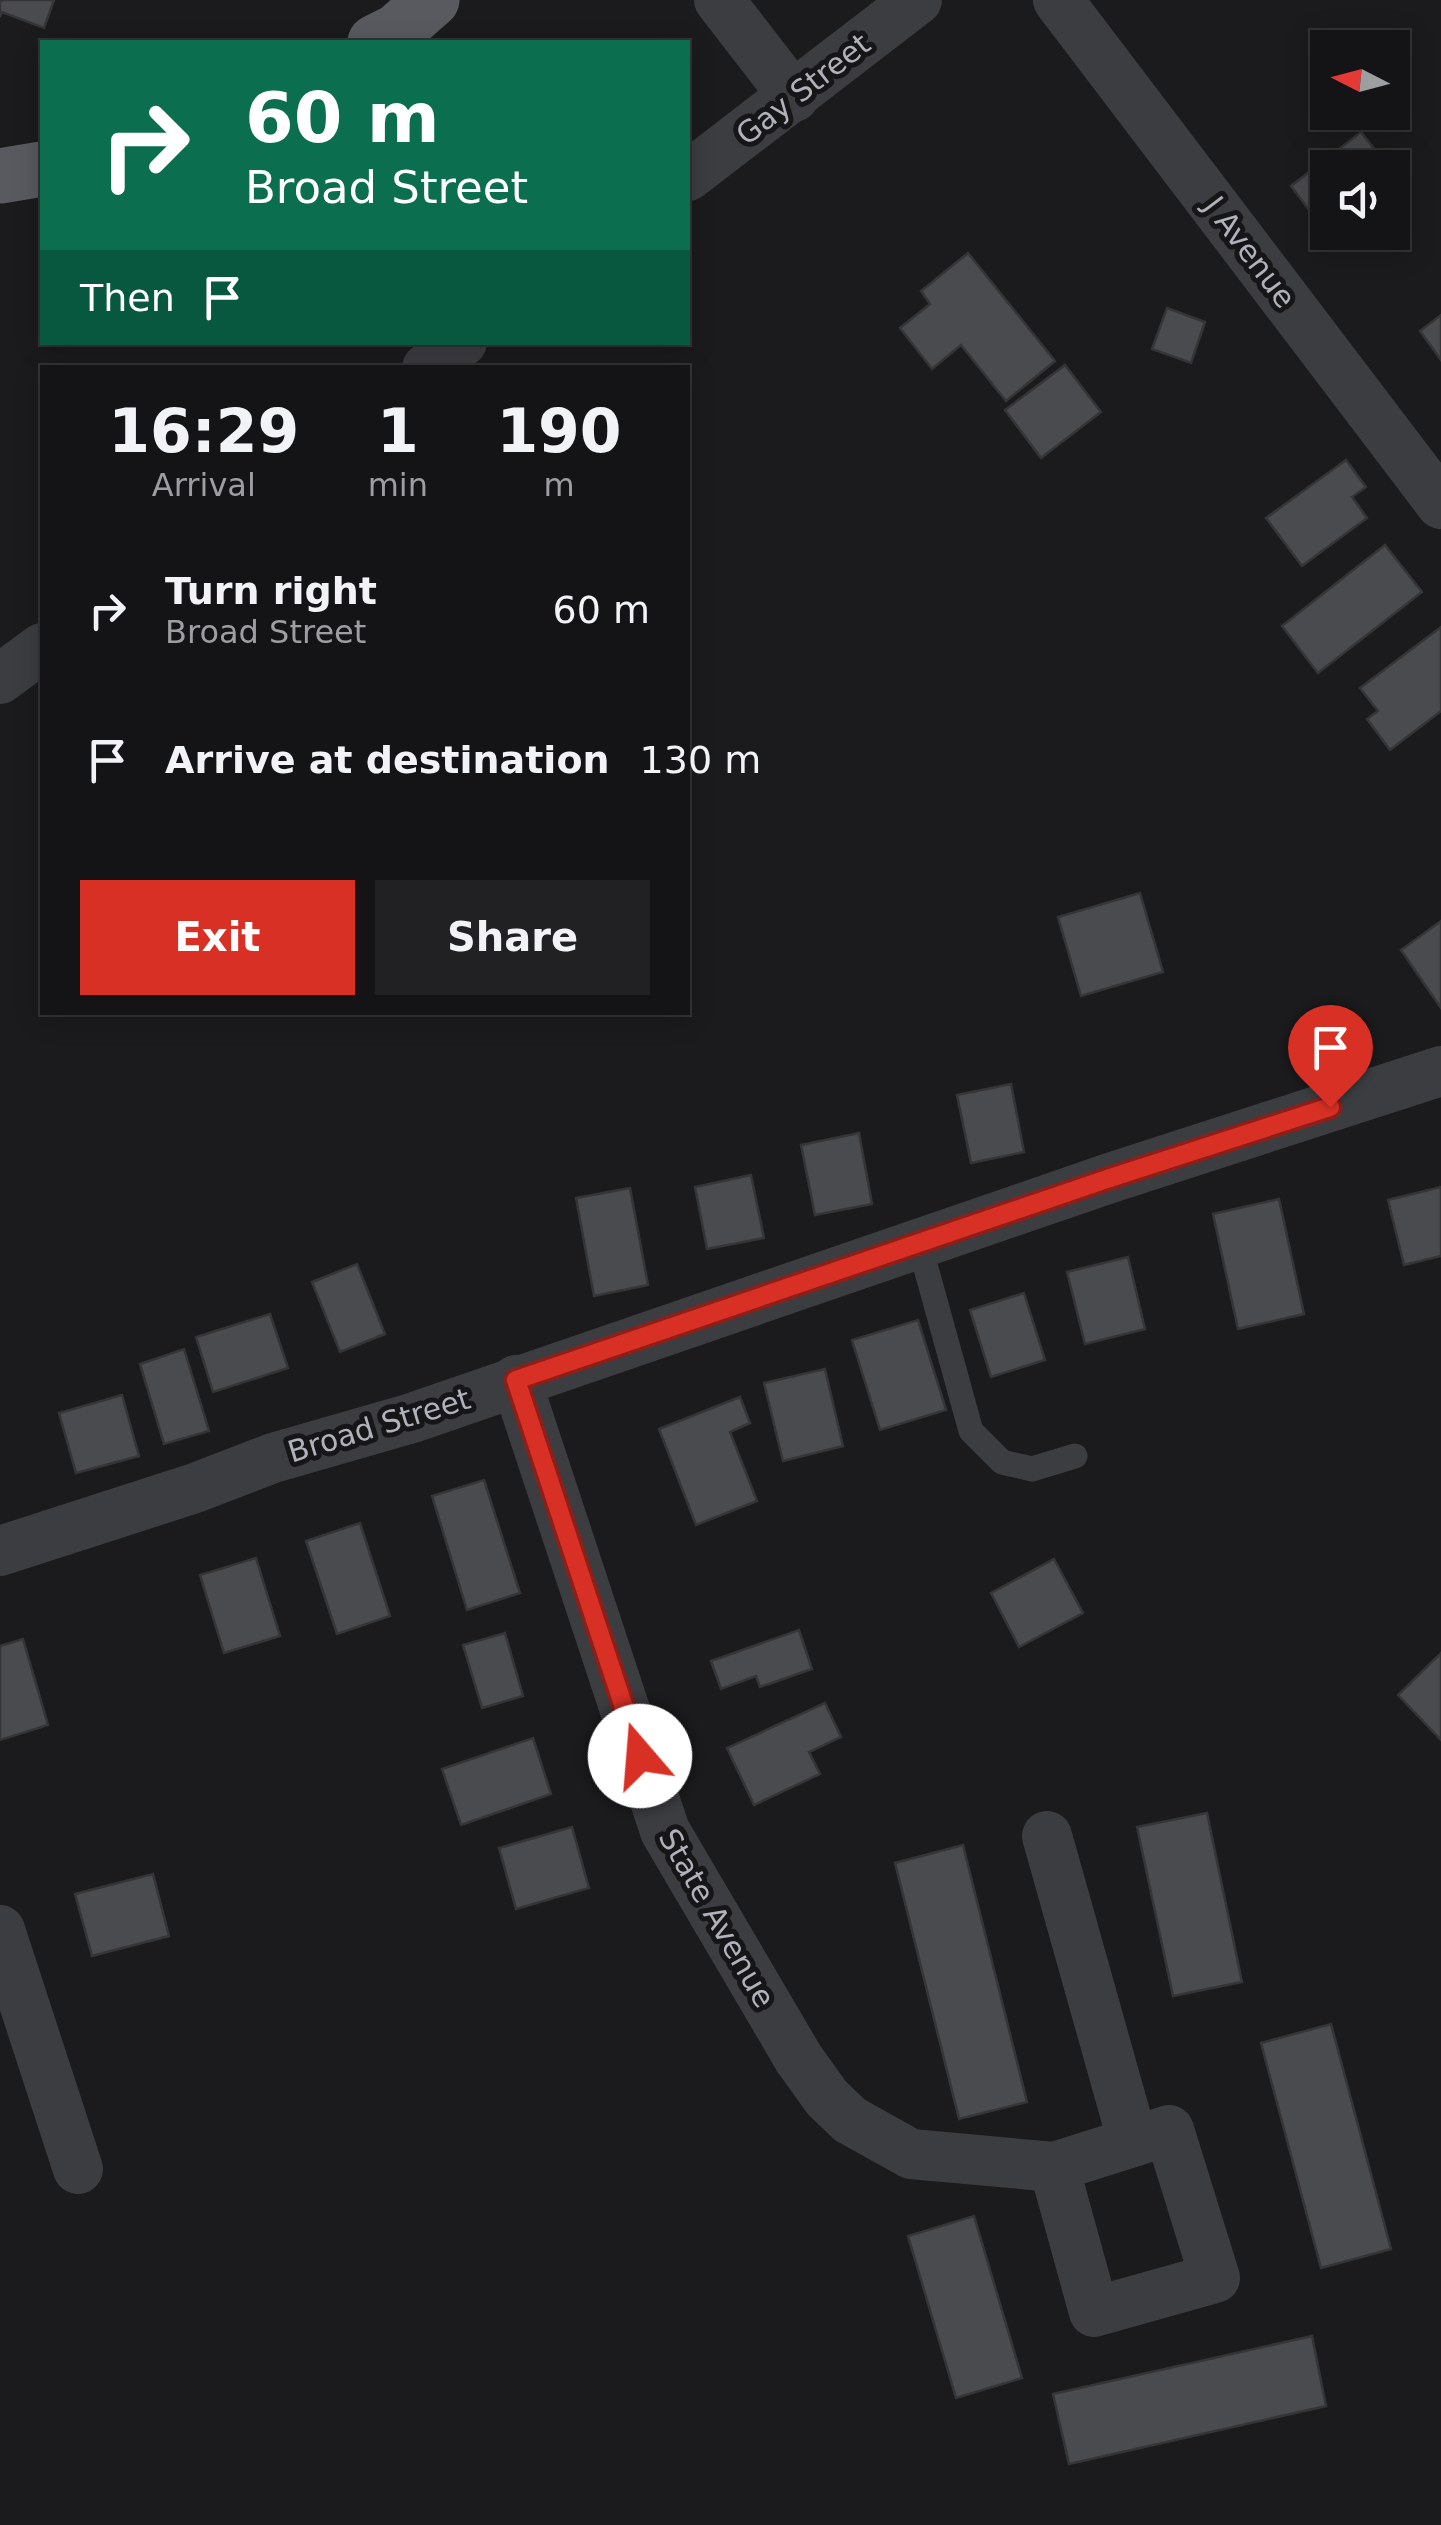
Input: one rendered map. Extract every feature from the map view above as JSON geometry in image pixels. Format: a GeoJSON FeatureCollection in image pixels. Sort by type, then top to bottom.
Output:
{"type":"FeatureCollection","features":[{"type":"Feature","properties":{"kind":"main road"},"geometry":{"type":"LineString","coordinates":[[379,40],[396,31],[432,0]]}},
{"type":"Feature","properties":{"kind":"main road"},"geometry":{"type":"LineString","coordinates":[[0,176],[40,169]]}},
{"type":"Feature","properties":{"kind":"street"},"geometry":{"type":"LineString","coordinates":[[719,0],[794,97]]}},
{"type":"Feature","properties":{"kind":"street","name":"Gay Street"},"geometry":{"type":"LineString","coordinates":[[690,175],[917,0]]}},
{"type":"Feature","properties":{"kind":"street","name":"J Avenue"},"geometry":{"type":"LineString","coordinates":[[1058,0],[1441,504]]}},
{"type":"Feature","properties":{"kind":"street"},"geometry":{"type":"LineString","coordinates":[[431,365],[458,345]]}},
{"type":"Feature","properties":{"kind":"street"},"geometry":{"type":"LineString","coordinates":[[0,678],[40,649]]}},
{"type":"Feature","properties":{"kind":"street","name":"Broad Street"},"geometry":{"type":"LineString","coordinates":[[0,1552],[196,1488],[273,1458],[412,1418],[919,1243],[1441,1071]]}},
{"type":"Feature","properties":{"kind":"street","name":"State Avenue"},"geometry":{"type":"LineString","coordinates":[[516,1380],[665,1831],[798,2059],[827,2098],[850,2120],[911,2154],[1054,2168],[1169,2130],[1215,2278],[1094,2312],[1054,2168]]}},
{"type":"Feature","properties":{"kind":"street"},"geometry":{"type":"LineString","coordinates":[[1047,1836],[1133,2142]]}},
{"type":"Feature","properties":{"kind":"street"},"geometry":{"type":"LineString","coordinates":[[0,1930],[78,2168]]}},
{"type":"Feature","properties":{"kind":"lane"},"geometry":{"type":"LineString","coordinates":[[919,1243],[971,1431],[1002,1462],[1017,1466],[1032,1469],[1075,1456]]}},
{"type":"Feature","properties":{"kind":"building"},"geometry":{"type":"Polygon","coordinates":[[[0,0],[54,0],[44,28],[2,12],[0,17],[0,0]]]}},
{"type":"Feature","properties":{"kind":"building"},"geometry":{"type":"Polygon","coordinates":[[[1361,132],[1375,150],[1338,150],[1361,132]]]}},
{"type":"Feature","properties":{"kind":"building"},"geometry":{"type":"Polygon","coordinates":[[[1310,171],[1310,211],[1291,186],[1310,171]]]}},
{"type":"Feature","properties":{"kind":"building"},"geometry":{"type":"Polygon","coordinates":[[[968,253],[1055,361],[1006,401],[961,345],[932,369],[900,328],[930,304],[921,291],[968,253]]]}},
{"type":"Feature","properties":{"kind":"building"},"geometry":{"type":"Polygon","coordinates":[[[1167,308],[1205,322],[1191,363],[1152,349],[1167,308]]]}},
{"type":"Feature","properties":{"kind":"building"},"geometry":{"type":"Polygon","coordinates":[[[1441,315],[1441,360],[1420,331],[1441,315]]]}},
{"type":"Feature","properties":{"kind":"building"},"geometry":{"type":"Polygon","coordinates":[[[1065,365],[1101,412],[1041,458],[1005,410],[1065,365]]]}},
{"type":"Feature","properties":{"kind":"building"},"geometry":{"type":"Polygon","coordinates":[[[1346,460],[1366,487],[1352,497],[1367,518],[1302,566],[1266,518],[1346,460]]]}},
{"type":"Feature","properties":{"kind":"building"},"geometry":{"type":"Polygon","coordinates":[[[1385,545],[1422,592],[1318,673],[1282,626],[1385,545]]]}},
{"type":"Feature","properties":{"kind":"building"},"geometry":{"type":"Polygon","coordinates":[[[1441,627],[1441,711],[1390,750],[1367,719],[1378,711],[1360,688],[1441,627]]]}},
{"type":"Feature","properties":{"kind":"building"},"geometry":{"type":"Polygon","coordinates":[[[1140,893],[1163,972],[1081,996],[1058,917],[1140,893]]]}},
{"type":"Feature","properties":{"kind":"building"},"geometry":{"type":"Polygon","coordinates":[[[1441,921],[1441,1008],[1401,950],[1441,921]]]}},
{"type":"Feature","properties":{"kind":"building"},"geometry":{"type":"Polygon","coordinates":[[[1011,1084],[1024,1152],[971,1163],[957,1095],[1011,1084]]]}},
{"type":"Feature","properties":{"kind":"building"},"geometry":{"type":"Polygon","coordinates":[[[859,1133],[872,1204],[815,1215],[801,1145],[859,1133]]]}},
{"type":"Feature","properties":{"kind":"building"},"geometry":{"type":"Polygon","coordinates":[[[751,1175],[764,1238],[707,1249],[695,1187],[751,1175]]]}},
{"type":"Feature","properties":{"kind":"building"},"geometry":{"type":"Polygon","coordinates":[[[1441,1187],[1441,1256],[1404,1265],[1388,1200],[1441,1187]]]}},
{"type":"Feature","properties":{"kind":"building"},"geometry":{"type":"Polygon","coordinates":[[[630,1188],[648,1285],[594,1296],[576,1198],[630,1188]]]}},
{"type":"Feature","properties":{"kind":"building"},"geometry":{"type":"Polygon","coordinates":[[[1279,1199],[1304,1314],[1238,1329],[1213,1214],[1279,1199]]]}},
{"type":"Feature","properties":{"kind":"building"},"geometry":{"type":"Polygon","coordinates":[[[1128,1257],[1145,1329],[1085,1344],[1067,1272],[1128,1257]]]}},
{"type":"Feature","properties":{"kind":"building"},"geometry":{"type":"Polygon","coordinates":[[[357,1264],[385,1334],[340,1352],[312,1282],[357,1264]]]}},
{"type":"Feature","properties":{"kind":"building"},"geometry":{"type":"Polygon","coordinates":[[[1024,1293],[1045,1360],[991,1377],[970,1310],[1024,1293]]]}},
{"type":"Feature","properties":{"kind":"building"},"geometry":{"type":"Polygon","coordinates":[[[270,1314],[288,1368],[213,1392],[196,1337],[270,1314]]]}},
{"type":"Feature","properties":{"kind":"building"},"geometry":{"type":"Polygon","coordinates":[[[918,1320],[946,1410],[880,1430],[852,1340],[918,1320]]]}},
{"type":"Feature","properties":{"kind":"building"},"geometry":{"type":"Polygon","coordinates":[[[184,1349],[209,1431],[164,1444],[140,1364],[184,1349]]]}},
{"type":"Feature","properties":{"kind":"building"},"geometry":{"type":"Polygon","coordinates":[[[825,1369],[843,1446],[783,1461],[764,1383],[825,1369]]]}},
{"type":"Feature","properties":{"kind":"building"},"geometry":{"type":"Polygon","coordinates":[[[122,1395],[139,1456],[76,1473],[59,1413],[122,1395]]]}},
{"type":"Feature","properties":{"kind":"building"},"geometry":{"type":"Polygon","coordinates":[[[740,1397],[750,1423],[730,1432],[757,1501],[696,1525],[659,1429],[740,1397]]]}},
{"type":"Feature","properties":{"kind":"building"},"geometry":{"type":"Polygon","coordinates":[[[484,1480],[520,1593],[467,1610],[432,1496],[484,1480]]]}},
{"type":"Feature","properties":{"kind":"building"},"geometry":{"type":"Polygon","coordinates":[[[360,1523],[390,1616],[337,1634],[306,1541],[360,1523]]]}},
{"type":"Feature","properties":{"kind":"building"},"geometry":{"type":"Polygon","coordinates":[[[256,1558],[280,1636],[224,1653],[200,1575],[256,1558]]]}},
{"type":"Feature","properties":{"kind":"building"},"geometry":{"type":"Polygon","coordinates":[[[1054,1559],[1083,1613],[1019,1647],[991,1593],[1054,1559]]]}},
{"type":"Feature","properties":{"kind":"building"},"geometry":{"type":"Polygon","coordinates":[[[799,1630],[812,1669],[760,1687],[756,1676],[721,1689],[711,1661],[799,1630]]]}},
{"type":"Feature","properties":{"kind":"building"},"geometry":{"type":"Polygon","coordinates":[[[505,1633],[523,1696],[482,1708],[463,1645],[505,1633]]]}},
{"type":"Feature","properties":{"kind":"building"},"geometry":{"type":"Polygon","coordinates":[[[23,1639],[48,1725],[0,1740],[0,1646],[23,1639]]]}},
{"type":"Feature","properties":{"kind":"building"},"geometry":{"type":"Polygon","coordinates":[[[1441,1653],[1441,1740],[1398,1695],[1441,1653]]]}},
{"type":"Feature","properties":{"kind":"building"},"geometry":{"type":"Polygon","coordinates":[[[825,1703],[841,1737],[809,1752],[820,1774],[754,1805],[727,1748],[825,1703]]]}},
{"type":"Feature","properties":{"kind":"building"},"geometry":{"type":"Polygon","coordinates":[[[533,1738],[551,1794],[461,1825],[442,1769],[533,1738]]]}},
{"type":"Feature","properties":{"kind":"building"},"geometry":{"type":"Polygon","coordinates":[[[1207,1813],[1242,1982],[1173,1996],[1137,1827],[1207,1813]]]}},
{"type":"Feature","properties":{"kind":"building"},"geometry":{"type":"Polygon","coordinates":[[[572,1827],[589,1888],[516,1909],[499,1848],[572,1827]]]}},
{"type":"Feature","properties":{"kind":"building"},"geometry":{"type":"Polygon","coordinates":[[[963,1845],[1027,2102],[959,2119],[895,1863],[963,1845]]]}},
{"type":"Feature","properties":{"kind":"building"},"geometry":{"type":"Polygon","coordinates":[[[153,1874],[169,1936],[92,1956],[75,1894],[153,1874]]]}},
{"type":"Feature","properties":{"kind":"building"},"geometry":{"type":"Polygon","coordinates":[[[1331,2024],[1391,2249],[1321,2268],[1261,2043],[1331,2024]]]}},
{"type":"Feature","properties":{"kind":"building"},"geometry":{"type":"Polygon","coordinates":[[[974,2216],[1022,2378],[956,2398],[908,2236],[974,2216]]]}},
{"type":"Feature","properties":{"kind":"building"},"geometry":{"type":"Polygon","coordinates":[[[1312,2336],[1326,2406],[1069,2464],[1053,2394],[1312,2336]]]}},
{"type":"Feature","properties":{"kind":"route"},"geometry":{"type":"LineString","coordinates":[[640,1756],[516,1380],[1330,1107]]}}]}
